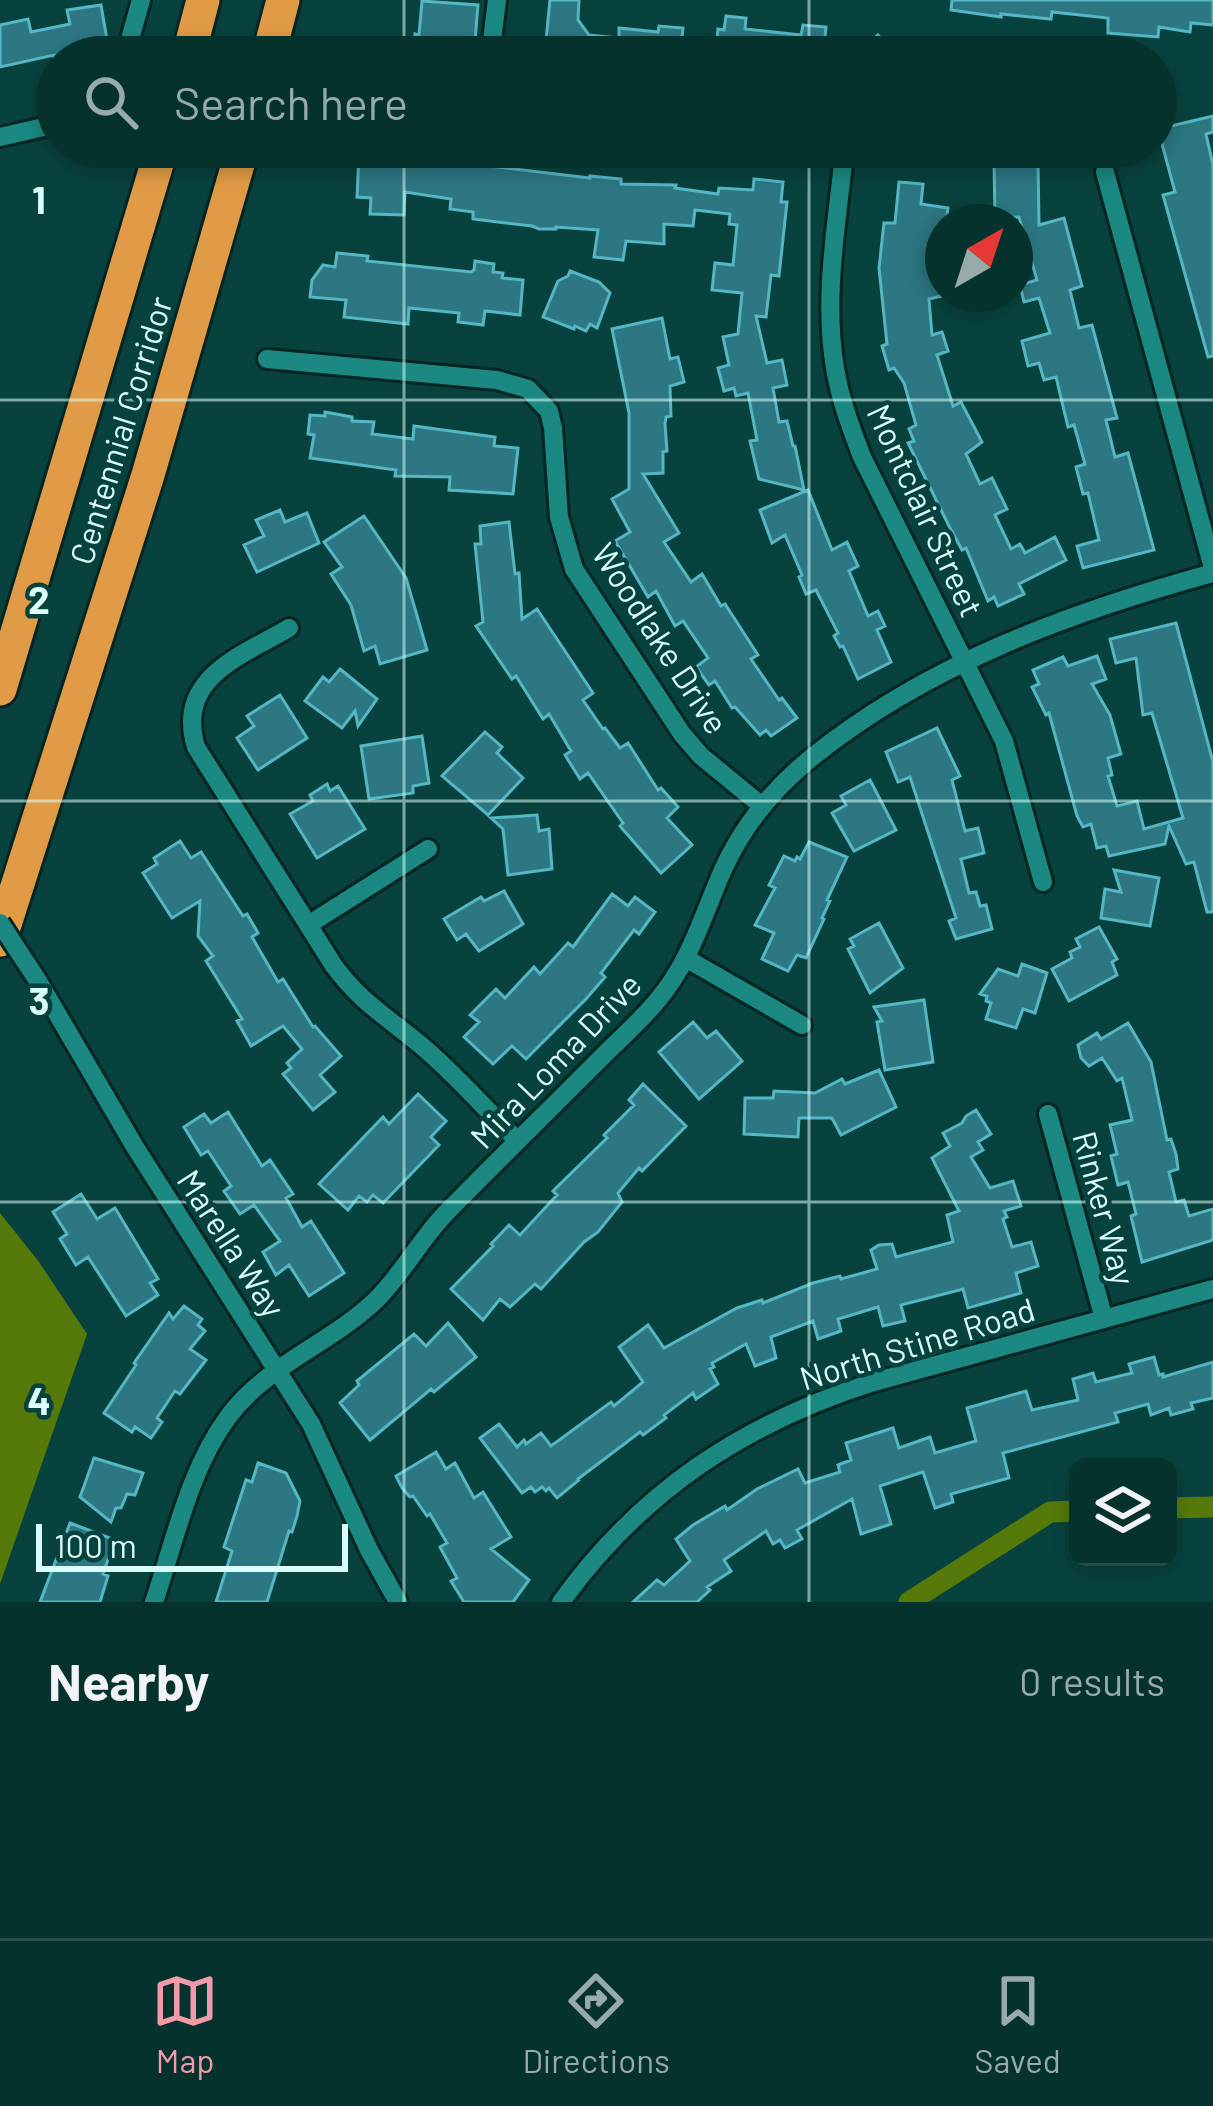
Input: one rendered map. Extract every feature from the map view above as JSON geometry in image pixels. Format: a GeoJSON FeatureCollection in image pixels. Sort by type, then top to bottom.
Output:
{"type":"FeatureCollection","features":[{"type":"Feature","properties":{"kind":"highway"},"geometry":{"type":"LineString","coordinates":[[194,36],[203,0]]}},
{"type":"Feature","properties":{"kind":"highway"},"geometry":{"type":"LineString","coordinates":[[274,36],[283,0]]}},
{"type":"Feature","properties":{"kind":"highway","name":"Centennial Corridor"},"geometry":{"type":"LineString","coordinates":[[0,689],[156,168]]}},
{"type":"Feature","properties":{"kind":"highway","name":"Centennial Corridor"},"geometry":{"type":"LineString","coordinates":[[0,940],[148,475],[237,168]]}},
{"type":"Feature","properties":{"kind":"street"},"geometry":{"type":"LineString","coordinates":[[131,36],[141,0]]}},
{"type":"Feature","properties":{"kind":"street"},"geometry":{"type":"LineString","coordinates":[[493,36],[497,0]]}},
{"type":"Feature","properties":{"kind":"street"},"geometry":{"type":"LineString","coordinates":[[0,137],[36,129]]}},
{"type":"Feature","properties":{"kind":"street","name":"Montclair Street"},"geometry":{"type":"LineString","coordinates":[[843,168],[830,289],[835,368],[846,413],[862,457],[1004,741],[1043,882]]}},
{"type":"Feature","properties":{"kind":"street"},"geometry":{"type":"LineString","coordinates":[[1105,172],[1213,570]]}},
{"type":"Feature","properties":{"kind":"street","name":"Woodlake Drive"},"geometry":{"type":"LineString","coordinates":[[267,359],[497,380],[516,384],[540,398],[553,428],[559,517],[574,569],[682,734],[701,756],[762,806]]}},
{"type":"Feature","properties":{"kind":"street","name":"Mira Loma Drive"},"geometry":{"type":"LineString","coordinates":[[154,1602],[211,1442],[241,1402],[377,1298],[440,1219],[657,1002],[687,959],[740,836],[786,780],[881,710],[965,662],[1094,608],[1213,570]]}},
{"type":"Feature","properties":{"kind":"street"},"geometry":{"type":"LineString","coordinates":[[289,628],[212,676],[192,705],[190,722],[196,746],[352,989],[419,1043],[518,1142]]}},
{"type":"Feature","properties":{"kind":"street"},"geometry":{"type":"LineString","coordinates":[[308,926],[428,849]]}},
{"type":"Feature","properties":{"kind":"street","name":"Marella Way"},"geometry":{"type":"LineString","coordinates":[[0,923],[311,1424],[398,1602]]}},
{"type":"Feature","properties":{"kind":"street"},"geometry":{"type":"LineString","coordinates":[[687,959],[802,1025]]}},
{"type":"Feature","properties":{"kind":"street","name":"Rinker Way"},"geometry":{"type":"LineString","coordinates":[[1048,1114],[1105,1318]]}},
{"type":"Feature","properties":{"kind":"street","name":"North Stine Road"},"geometry":{"type":"LineString","coordinates":[[561,1602],[613,1537],[649,1503],[729,1444],[772,1420],[874,1382],[1213,1289]]}},
{"type":"Feature","properties":{"kind":"shaded area"},"geometry":{"type":"Polygon","coordinates":[[[0,1213],[87,1334],[0,1584],[0,1213]]]}},
{"type":"Feature","properties":{"kind":"building"},"geometry":{"type":"Polygon","coordinates":[[[550,0],[579,0],[578,20],[589,35],[599,36],[546,36],[550,0]]]}},
{"type":"Feature","properties":{"kind":"building"},"geometry":{"type":"Polygon","coordinates":[[[952,0],[1213,0],[1213,25],[1191,23],[1190,32],[1159,27],[1158,36],[1146,36],[1108,33],[1108,18],[1052,12],[1051,19],[1001,17],[951,10],[952,0]]]}},
{"type":"Feature","properties":{"kind":"building"},"geometry":{"type":"Polygon","coordinates":[[[422,1],[478,5],[475,36],[415,36],[419,35],[422,1]]]}},
{"type":"Feature","properties":{"kind":"building"},"geometry":{"type":"Polygon","coordinates":[[[101,5],[106,36],[36,36],[36,59],[0,67],[0,25],[28,19],[31,32],[70,24],[67,10],[101,5]]]}},
{"type":"Feature","properties":{"kind":"building"},"geometry":{"type":"Polygon","coordinates":[[[726,16],[746,18],[745,29],[801,35],[803,25],[826,27],[825,36],[717,36],[718,29],[724,30],[726,16]]]}},
{"type":"Feature","properties":{"kind":"building"},"geometry":{"type":"Polygon","coordinates":[[[659,26],[683,28],[682,36],[619,36],[619,28],[658,32],[659,26]]]}},
{"type":"Feature","properties":{"kind":"building"},"geometry":{"type":"Polygon","coordinates":[[[1213,116],[1213,132],[1206,134],[1213,165],[1213,356],[1208,357],[1163,195],[1175,192],[1169,168],[1177,168],[1177,125],[1213,116]]]}},
{"type":"Feature","properties":{"kind":"building"},"geometry":{"type":"Polygon","coordinates":[[[358,168],[505,168],[621,179],[621,184],[676,185],[718,194],[719,188],[753,190],[754,179],[783,182],[781,202],[787,202],[779,276],[771,275],[766,317],[756,316],[767,363],[782,360],[787,385],[773,388],[779,422],[787,421],[795,446],[804,490],[759,479],[750,441],[757,440],[748,393],[736,396],[734,388],[724,391],[718,368],[729,365],[723,337],[738,334],[742,293],[712,290],[715,263],[733,265],[737,225],[729,224],[730,214],[695,210],[693,226],[664,224],[664,244],[626,241],[623,260],[594,257],[598,230],[539,229],[473,219],[473,212],[450,209],[451,199],[405,192],[404,215],[370,214],[371,198],[357,197],[358,168]]]}},
{"type":"Feature","properties":{"kind":"building"},"geometry":{"type":"Polygon","coordinates":[[[994,168],[1038,168],[1039,225],[1064,218],[1082,286],[1070,290],[1079,328],[1092,325],[1117,418],[1106,420],[1115,457],[1128,453],[1154,550],[1083,568],[1077,546],[1099,540],[1088,493],[1083,494],[1076,467],[1085,464],[1074,425],[1068,427],[1056,377],[1044,380],[1039,363],[1028,366],[1022,341],[1050,333],[1039,298],[1033,300],[1033,281],[1037,280],[1033,204],[995,204],[994,168]]]}},
{"type":"Feature","properties":{"kind":"building"},"geometry":{"type":"Polygon","coordinates":[[[899,182],[923,184],[925,312],[930,312],[932,335],[942,332],[948,351],[937,355],[953,406],[961,402],[982,442],[966,454],[980,484],[992,478],[1007,509],[995,515],[1011,549],[1020,544],[1025,553],[1055,537],[1066,560],[1019,584],[1024,594],[998,606],[994,597],[988,601],[966,548],[962,550],[908,443],[914,441],[909,429],[916,425],[904,383],[894,368],[889,370],[882,346],[887,344],[879,268],[884,223],[895,223],[899,182]]]}},
{"type":"Feature","properties":{"kind":"building"},"geometry":{"type":"Polygon","coordinates":[[[337,253],[368,256],[367,261],[471,272],[475,261],[494,264],[493,272],[503,273],[502,278],[523,280],[520,315],[485,311],[483,325],[458,322],[459,313],[409,308],[408,324],[344,317],[346,300],[310,297],[312,280],[323,265],[335,267],[337,253]]]}},
{"type":"Feature","properties":{"kind":"building"},"geometry":{"type":"Polygon","coordinates":[[[570,271],[599,282],[610,293],[597,328],[590,324],[586,331],[574,329],[543,317],[558,281],[570,271]]]}},
{"type":"Feature","properties":{"kind":"building"},"geometry":{"type":"Polygon","coordinates":[[[662,318],[670,359],[678,357],[684,382],[670,386],[663,473],[643,474],[679,533],[664,542],[691,582],[702,574],[721,606],[725,604],[758,655],[751,659],[797,718],[771,736],[766,730],[760,735],[732,708],[715,681],[709,685],[696,667],[708,658],[683,621],[675,626],[656,591],[648,597],[615,541],[630,532],[612,499],[629,489],[629,413],[612,329],[662,318]]]}},
{"type":"Feature","properties":{"kind":"building"},"geometry":{"type":"Polygon","coordinates":[[[325,412],[374,422],[372,434],[413,439],[414,426],[495,437],[494,446],[518,448],[513,494],[449,490],[450,477],[395,476],[396,470],[310,458],[314,435],[308,434],[310,415],[325,416],[325,412]]]}},
{"type":"Feature","properties":{"kind":"building"},"geometry":{"type":"Polygon","coordinates":[[[808,490],[832,550],[847,542],[858,566],[849,571],[868,616],[878,611],[885,626],[877,630],[891,662],[858,679],[816,590],[806,594],[785,535],[772,543],[760,510],[808,490]]]}},
{"type":"Feature","properties":{"kind":"building"},"geometry":{"type":"Polygon","coordinates":[[[280,510],[285,522],[307,513],[319,543],[257,572],[244,545],[264,536],[256,520],[280,510]]]}},
{"type":"Feature","properties":{"kind":"building"},"geometry":{"type":"Polygon","coordinates":[[[364,516],[406,578],[427,650],[380,664],[375,646],[364,651],[351,605],[331,574],[342,567],[324,542],[364,516]]]}},
{"type":"Feature","properties":{"kind":"building"},"geometry":{"type":"Polygon","coordinates":[[[509,522],[522,619],[537,609],[593,693],[583,700],[603,729],[620,748],[628,743],[658,790],[678,807],[667,818],[692,845],[661,873],[620,826],[623,823],[588,773],[580,779],[565,755],[571,751],[549,714],[543,719],[476,626],[483,622],[475,544],[481,544],[480,526],[509,522]]]}},
{"type":"Feature","properties":{"kind":"building"},"geometry":{"type":"Polygon","coordinates":[[[1176,623],[1213,762],[1213,912],[1207,912],[1194,862],[1186,864],[1169,826],[1165,844],[1109,856],[1106,846],[1097,848],[1091,824],[1083,827],[1077,816],[1049,713],[1046,715],[1032,687],[1039,684],[1033,670],[1063,657],[1068,666],[1097,656],[1106,679],[1092,684],[1110,715],[1121,754],[1108,758],[1117,806],[1137,801],[1144,829],[1183,818],[1152,713],[1143,715],[1136,658],[1116,663],[1110,639],[1176,623]]]}},
{"type":"Feature","properties":{"kind":"building"},"geometry":{"type":"Polygon","coordinates":[[[340,669],[377,699],[358,726],[355,711],[342,728],[305,701],[323,677],[329,682],[340,669]]]}},
{"type":"Feature","properties":{"kind":"building"},"geometry":{"type":"Polygon","coordinates":[[[280,695],[307,738],[258,770],[237,738],[254,726],[247,716],[280,695]]]}},
{"type":"Feature","properties":{"kind":"building"},"geometry":{"type":"Polygon","coordinates":[[[937,728],[960,776],[952,780],[965,831],[978,828],[984,853],[961,859],[969,893],[976,892],[980,906],[986,905],[992,929],[956,939],[949,921],[956,918],[910,777],[898,782],[886,752],[937,728]]]}},
{"type":"Feature","properties":{"kind":"building"},"geometry":{"type":"Polygon","coordinates":[[[485,732],[502,747],[497,753],[523,778],[488,815],[442,776],[485,732]]]}},
{"type":"Feature","properties":{"kind":"building"},"geometry":{"type":"Polygon","coordinates":[[[422,736],[429,783],[413,786],[413,793],[369,799],[361,746],[422,736]]]}},
{"type":"Feature","properties":{"kind":"building"},"geometry":{"type":"Polygon","coordinates":[[[870,780],[896,830],[854,851],[832,813],[846,805],[841,796],[870,780]]]}},
{"type":"Feature","properties":{"kind":"building"},"geometry":{"type":"Polygon","coordinates":[[[327,784],[330,791],[338,786],[365,829],[317,858],[290,814],[313,801],[310,795],[327,784]]]}},
{"type":"Feature","properties":{"kind":"building"},"geometry":{"type":"Polygon","coordinates":[[[537,815],[539,831],[549,829],[552,869],[508,875],[503,829],[491,818],[537,815]]]}},
{"type":"Feature","properties":{"kind":"building"},"geometry":{"type":"Polygon","coordinates":[[[180,841],[191,858],[201,852],[243,916],[247,914],[258,933],[252,937],[278,982],[283,979],[313,1027],[341,1056],[320,1075],[335,1092],[313,1110],[283,1074],[302,1049],[283,1026],[251,1046],[237,1021],[242,1019],[206,961],[213,956],[198,936],[200,901],[172,918],[143,873],[157,864],[154,858],[180,841]]]}},
{"type":"Feature","properties":{"kind":"building"},"geometry":{"type":"Polygon","coordinates":[[[809,842],[847,857],[806,958],[797,955],[788,971],[762,959],[774,933],[755,925],[775,888],[769,885],[784,856],[800,859],[809,842]]]}},
{"type":"Feature","properties":{"kind":"building"},"geometry":{"type":"Polygon","coordinates":[[[1114,870],[1159,878],[1150,926],[1101,918],[1105,889],[1121,892],[1114,870]]]}},
{"type":"Feature","properties":{"kind":"building"},"geometry":{"type":"Polygon","coordinates":[[[504,891],[523,924],[479,951],[466,934],[457,940],[444,919],[481,897],[484,901],[504,891]]]}},
{"type":"Feature","properties":{"kind":"building"},"geometry":{"type":"Polygon","coordinates":[[[612,894],[628,906],[635,897],[655,912],[639,934],[634,930],[586,999],[526,1059],[512,1046],[493,1064],[464,1037],[479,1022],[470,1015],[496,989],[505,998],[534,967],[540,974],[568,943],[573,947],[612,894]]]}},
{"type":"Feature","properties":{"kind":"building"},"geometry":{"type":"Polygon","coordinates":[[[879,923],[903,968],[870,993],[848,949],[854,946],[850,939],[879,923]]]}},
{"type":"Feature","properties":{"kind":"building"},"geometry":{"type":"Polygon","coordinates":[[[1099,927],[1117,959],[1112,962],[1117,975],[1069,1001],[1052,969],[1072,958],[1070,952],[1080,947],[1076,939],[1099,927]]]}},
{"type":"Feature","properties":{"kind":"building"},"geometry":{"type":"Polygon","coordinates":[[[1022,964],[1047,973],[1035,1013],[1023,1009],[1016,1028],[986,1019],[991,1003],[980,994],[998,969],[1018,976],[1022,964]]]}},
{"type":"Feature","properties":{"kind":"building"},"geometry":{"type":"Polygon","coordinates":[[[924,1000],[933,1062],[885,1070],[877,1022],[882,1021],[874,1007],[924,1000]]]}},
{"type":"Feature","properties":{"kind":"building"},"geometry":{"type":"Polygon","coordinates":[[[693,1022],[707,1038],[716,1031],[742,1061],[699,1099],[659,1052],[693,1022]]]}},
{"type":"Feature","properties":{"kind":"building"},"geometry":{"type":"Polygon","coordinates":[[[1128,1023],[1151,1062],[1167,1140],[1171,1139],[1176,1154],[1178,1169],[1169,1172],[1176,1202],[1184,1200],[1189,1216],[1213,1209],[1213,1240],[1142,1262],[1128,1182],[1118,1185],[1111,1156],[1117,1154],[1110,1125],[1132,1120],[1122,1078],[1117,1081],[1102,1058],[1089,1066],[1078,1045],[1097,1033],[1101,1039],[1128,1023]]]}},
{"type":"Feature","properties":{"kind":"building"},"geometry":{"type":"Polygon","coordinates":[[[879,1070],[896,1107],[841,1135],[832,1118],[799,1118],[798,1137],[744,1134],[745,1098],[773,1098],[774,1091],[815,1093],[842,1079],[845,1084],[879,1070]]]}},
{"type":"Feature","properties":{"kind":"building"},"geometry":{"type":"Polygon","coordinates":[[[643,1084],[686,1126],[642,1171],[639,1168],[618,1193],[622,1202],[598,1232],[541,1289],[535,1284],[510,1307],[500,1299],[483,1320],[451,1289],[509,1225],[520,1235],[557,1195],[553,1191],[634,1105],[629,1100],[643,1084]]]}},
{"type":"Feature","properties":{"kind":"building"},"geometry":{"type":"Polygon","coordinates":[[[418,1094],[446,1121],[431,1137],[439,1145],[383,1203],[373,1195],[367,1202],[359,1196],[348,1210],[319,1184],[383,1117],[389,1124],[418,1094]]]}},
{"type":"Feature","properties":{"kind":"building"},"geometry":{"type":"Polygon","coordinates":[[[976,1110],[991,1134],[978,1142],[983,1150],[971,1157],[990,1188],[1013,1181],[1021,1206],[1004,1211],[1007,1217],[1003,1219],[1012,1247],[1031,1242],[1038,1266],[1016,1273],[1021,1293],[968,1308],[963,1289],[901,1305],[905,1321],[883,1326],[878,1307],[838,1319],[841,1331],[818,1339],[813,1321],[771,1337],[776,1358],[755,1366],[746,1344],[712,1363],[718,1384],[696,1399],[693,1393],[557,1498],[542,1487],[522,1493],[480,1438],[499,1424],[517,1447],[541,1433],[551,1446],[611,1402],[614,1406],[643,1382],[619,1347],[648,1325],[664,1348],[737,1308],[813,1283],[877,1269],[871,1250],[879,1245],[892,1244],[896,1257],[953,1242],[947,1215],[959,1211],[932,1158],[950,1146],[943,1133],[976,1110]]]}},
{"type":"Feature","properties":{"kind":"building"},"geometry":{"type":"Polygon","coordinates":[[[228,1112],[262,1166],[270,1160],[293,1194],[286,1198],[302,1227],[311,1221],[344,1273],[309,1296],[289,1265],[276,1275],[263,1252],[280,1241],[254,1205],[240,1214],[224,1191],[231,1186],[208,1151],[201,1155],[184,1127],[204,1114],[211,1123],[228,1112]]]}},
{"type":"Feature","properties":{"kind":"building"},"geometry":{"type":"Polygon","coordinates":[[[81,1194],[97,1219],[115,1208],[158,1279],[150,1283],[158,1295],[126,1316],[88,1257],[76,1265],[60,1239],[67,1234],[53,1212],[81,1194]]]}},
{"type":"Feature","properties":{"kind":"building"},"geometry":{"type":"Polygon","coordinates":[[[184,1306],[202,1319],[198,1325],[205,1331],[190,1349],[206,1360],[180,1394],[175,1391],[157,1418],[162,1422],[151,1438],[135,1427],[132,1432],[104,1413],[169,1313],[173,1319],[184,1306]]]}},
{"type":"Feature","properties":{"kind":"building"},"geometry":{"type":"Polygon","coordinates":[[[448,1323],[476,1357],[370,1440],[340,1403],[359,1385],[357,1381],[414,1334],[426,1346],[448,1323]]]}},
{"type":"Feature","properties":{"kind":"building"},"geometry":{"type":"Polygon","coordinates":[[[1154,1357],[1163,1377],[1213,1362],[1213,1398],[1191,1403],[1193,1409],[1171,1415],[1169,1408],[1151,1415],[1148,1404],[1115,1413],[1118,1422],[1003,1453],[1009,1478],[951,1494],[953,1502],[935,1508],[923,1472],[880,1486],[891,1524],[861,1534],[852,1499],[797,1530],[802,1539],[785,1548],[780,1540],[773,1544],[766,1531],[724,1560],[731,1571],[707,1587],[710,1590],[697,1602],[633,1602],[657,1580],[664,1585],[690,1561],[676,1539],[693,1525],[798,1469],[805,1483],[840,1472],[838,1465],[851,1460],[846,1443],[893,1428],[899,1448],[930,1437],[935,1453],[976,1441],[967,1408],[1026,1391],[1032,1410],[1078,1400],[1073,1379],[1093,1373],[1096,1382],[1132,1373],[1129,1364],[1154,1357]]]}},
{"type":"Feature","properties":{"kind":"building"},"geometry":{"type":"Polygon","coordinates":[[[436,1452],[446,1469],[455,1463],[474,1498],[483,1492],[511,1537],[491,1549],[529,1580],[513,1602],[464,1602],[440,1547],[447,1543],[430,1514],[402,1488],[396,1476],[436,1452]]]}},
{"type":"Feature","properties":{"kind":"building"},"geometry":{"type":"Polygon","coordinates":[[[94,1458],[143,1473],[135,1495],[127,1494],[111,1522],[80,1497],[94,1458]]]}},
{"type":"Feature","properties":{"kind":"building"},"geometry":{"type":"Polygon","coordinates":[[[258,1463],[286,1473],[300,1501],[297,1516],[267,1602],[216,1602],[232,1551],[224,1547],[246,1480],[252,1482],[258,1463]]]}},
{"type":"Feature","properties":{"kind":"building"},"geometry":{"type":"Polygon","coordinates":[[[70,1523],[115,1540],[103,1574],[108,1576],[100,1602],[40,1602],[70,1523]]]}},
{"type":"Feature","properties":{"kind":"waterway"},"geometry":{"type":"LineString","coordinates":[[1177,1508],[1213,1507]]}},
{"type":"Feature","properties":{"kind":"waterway"},"geometry":{"type":"LineString","coordinates":[[909,1602],[1050,1512],[1069,1511]]}}]}
